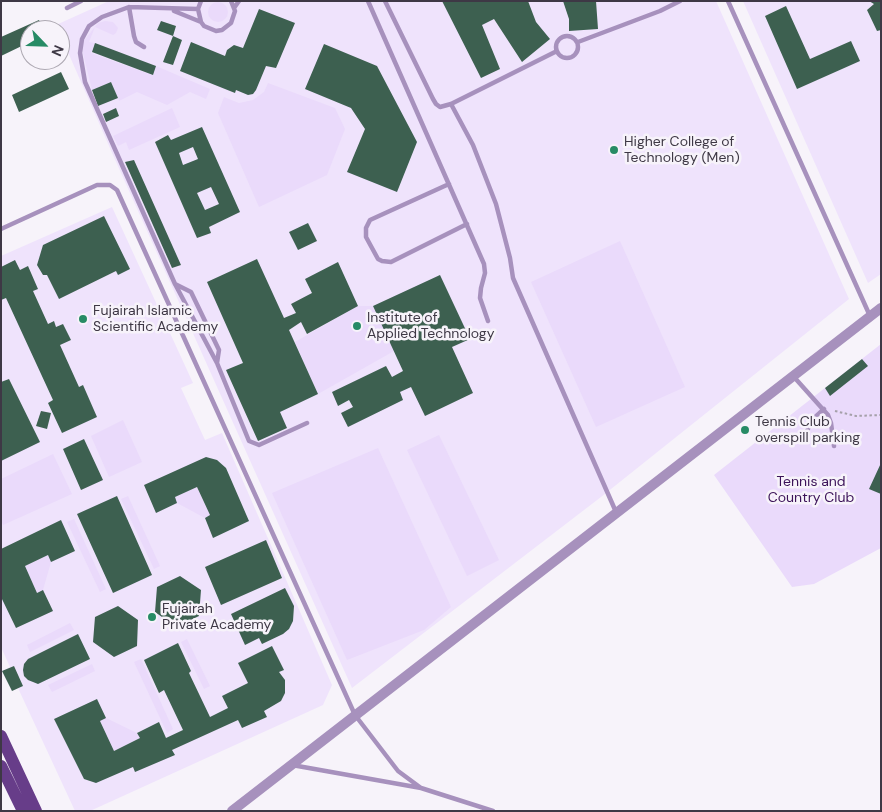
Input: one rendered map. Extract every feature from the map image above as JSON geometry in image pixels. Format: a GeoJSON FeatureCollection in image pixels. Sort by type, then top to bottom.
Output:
{"type":"FeatureCollection","features":[{"type":"Feature","properties":{"kind":"main road"},"geometry":{"type":"LineString","coordinates":[[1,736],[36,811]]}},
{"type":"Feature","properties":{"kind":"main road"},"geometry":{"type":"LineString","coordinates":[[1,766],[22,811]]}},
{"type":"Feature","properties":{"kind":"street"},"geometry":{"type":"LineString","coordinates":[[232,811],[881,308]]}},
{"type":"Feature","properties":{"kind":"lane"},"geometry":{"type":"LineString","coordinates":[[67,8],[82,1]]}},
{"type":"Feature","properties":{"kind":"lane"},"geometry":{"type":"LineString","coordinates":[[201,1],[198,9],[201,22]]}},
{"type":"Feature","properties":{"kind":"lane"},"geometry":{"type":"LineString","coordinates":[[170,9],[201,22],[210,29],[222,30],[231,23],[234,17],[234,8],[231,1]]}},
{"type":"Feature","properties":{"kind":"lane"},"geometry":{"type":"LineString","coordinates":[[234,8],[239,1]]}},
{"type":"Feature","properties":{"kind":"lane"},"geometry":{"type":"LineString","coordinates":[[368,1],[484,264],[485,273],[480,298],[488,321]]}},
{"type":"Feature","properties":{"kind":"lane"},"geometry":{"type":"LineString","coordinates":[[385,1],[436,104],[440,107],[451,104],[557,51]]}},
{"type":"Feature","properties":{"kind":"lane"},"geometry":{"type":"LineString","coordinates":[[578,42],[660,11],[680,1]]}},
{"type":"Feature","properties":{"kind":"lane"},"geometry":{"type":"LineString","coordinates":[[728,1],[870,316]]}},
{"type":"Feature","properties":{"kind":"lane"},"geometry":{"type":"LineString","coordinates":[[198,9],[129,7],[109,13],[89,26],[82,39],[80,53],[85,82],[175,284],[216,364],[249,441],[259,445],[307,423]]}},
{"type":"Feature","properties":{"kind":"lane"},"geometry":{"type":"LineString","coordinates":[[129,7],[136,42],[144,47]]}},
{"type":"Feature","properties":{"kind":"lane"},"geometry":{"type":"LineString","coordinates":[[569,36],[578,42],[578,50],[573,56],[566,58],[557,51],[556,44],[561,37],[569,36]]}},
{"type":"Feature","properties":{"kind":"lane"},"geometry":{"type":"LineString","coordinates":[[451,104],[473,145],[496,204],[510,258],[513,278],[616,512]]}},
{"type":"Feature","properties":{"kind":"lane"},"geometry":{"type":"LineString","coordinates":[[449,184],[370,220],[366,228],[366,238],[378,259],[391,262],[467,224]]}},
{"type":"Feature","properties":{"kind":"lane"},"geometry":{"type":"LineString","coordinates":[[1,229],[97,185],[110,185],[117,190],[355,715],[398,772],[420,788]]}},
{"type":"Feature","properties":{"kind":"lane"},"geometry":{"type":"LineString","coordinates":[[175,284],[191,292],[219,350],[216,364]]}},
{"type":"Feature","properties":{"kind":"lane"},"geometry":{"type":"LineString","coordinates":[[793,376],[824,409],[831,423],[834,446]]}},
{"type":"Feature","properties":{"kind":"lane"},"geometry":{"type":"LineString","coordinates":[[806,434],[811,421],[824,409]]}},
{"type":"Feature","properties":{"kind":"lane"},"geometry":{"type":"LineString","coordinates":[[291,765],[420,788],[493,811]]}},
{"type":"Feature","properties":{"kind":"path"},"geometry":{"type":"LineString","coordinates":[[835,411],[856,416],[881,415]]}},
{"type":"Feature","properties":{"kind":"shaded area"},"geometry":{"type":"Polygon","coordinates":[[[109,1],[716,1],[849,299],[601,497],[352,688],[70,57],[70,20],[67,20],[109,1]]]}},
{"type":"Feature","properties":{"kind":"shaded area"},"geometry":{"type":"Polygon","coordinates":[[[743,1],[881,1],[881,274],[868,283],[743,1]]]}},
{"type":"Feature","properties":{"kind":"shaded area","name":"Fujairah Private Academy"},"geometry":{"type":"Polygon","coordinates":[[[112,207],[193,383],[181,388],[205,440],[222,433],[332,685],[323,705],[90,811],[75,811],[18,688],[12,691],[2,671],[10,667],[1,647],[1,256],[112,207]]]}},
{"type":"Feature","properties":{"kind":"green space"},"geometry":{"type":"Polygon","coordinates":[[[218,2],[225,5],[228,12],[225,19],[218,22],[211,19],[208,12],[211,5],[218,2]]]}},
{"type":"Feature","properties":{"kind":"green space"},"geometry":{"type":"Polygon","coordinates":[[[105,21],[113,22],[118,28],[116,33],[113,35],[95,27],[89,42],[95,43],[91,53],[152,75],[156,66],[210,89],[206,99],[190,92],[167,105],[137,92],[119,101],[111,82],[92,90],[83,53],[83,42],[98,23],[105,21]]]}},
{"type":"Feature","properties":{"kind":"green space"},"geometry":{"type":"Polygon","coordinates":[[[268,83],[335,108],[345,129],[327,175],[259,207],[218,113],[224,97],[239,103],[253,100],[264,92],[268,83]]]}},
{"type":"Feature","properties":{"kind":"green space"},"geometry":{"type":"Polygon","coordinates":[[[172,108],[180,127],[129,150],[126,142],[118,146],[113,136],[172,108]]]}},
{"type":"Feature","properties":{"kind":"green space"},"geometry":{"type":"Polygon","coordinates":[[[620,241],[685,387],[596,427],[531,282],[620,241]]]}},
{"type":"Feature","properties":{"kind":"green space"},"geometry":{"type":"Polygon","coordinates":[[[358,306],[373,306],[394,351],[318,394],[295,342],[358,306]]]}},
{"type":"Feature","properties":{"kind":"green space","name":"Tennis and Country Club"},"geometry":{"type":"Polygon","coordinates":[[[881,344],[881,548],[814,584],[792,587],[714,475],[881,344]]]}},
{"type":"Feature","properties":{"kind":"green space"},"geometry":{"type":"Polygon","coordinates":[[[123,420],[142,462],[109,477],[91,436],[123,420]]]}},
{"type":"Feature","properties":{"kind":"green space"},"geometry":{"type":"Polygon","coordinates":[[[439,435],[499,560],[467,576],[407,450],[439,435]]]}},
{"type":"Feature","properties":{"kind":"green space"},"geometry":{"type":"Polygon","coordinates":[[[378,448],[451,607],[424,630],[347,660],[272,493],[378,448]]]}},
{"type":"Feature","properties":{"kind":"green space"},"geometry":{"type":"Polygon","coordinates":[[[53,454],[72,494],[3,525],[1,521],[1,479],[53,454]]]}},
{"type":"Feature","properties":{"kind":"green space"},"geometry":{"type":"Polygon","coordinates":[[[197,487],[210,515],[205,518],[177,503],[175,497],[197,487]]]}},
{"type":"Feature","properties":{"kind":"green space"},"geometry":{"type":"Polygon","coordinates":[[[128,496],[160,566],[154,569],[121,499],[128,496]]]}},
{"type":"Feature","properties":{"kind":"green space"},"geometry":{"type":"Polygon","coordinates":[[[74,519],[106,589],[100,592],[67,522],[74,519]]]}},
{"type":"Feature","properties":{"kind":"green space"},"geometry":{"type":"Polygon","coordinates":[[[48,555],[51,562],[43,590],[37,593],[25,566],[48,555]]]}},
{"type":"Feature","properties":{"kind":"green space"},"geometry":{"type":"Polygon","coordinates":[[[70,623],[74,630],[30,652],[27,645],[70,623]]]}},
{"type":"Feature","properties":{"kind":"green space"},"geometry":{"type":"Polygon","coordinates":[[[187,639],[210,686],[204,689],[181,642],[187,639]]]}},
{"type":"Feature","properties":{"kind":"green space"},"geometry":{"type":"Polygon","coordinates":[[[141,659],[173,729],[167,733],[134,662],[141,659]]]}},
{"type":"Feature","properties":{"kind":"green space"},"geometry":{"type":"Polygon","coordinates":[[[92,664],[95,671],[52,692],[48,685],[92,664]]]}},
{"type":"Feature","properties":{"kind":"green space"},"geometry":{"type":"Polygon","coordinates":[[[106,718],[137,733],[140,738],[114,751],[100,721],[106,718]]]}},
{"type":"Feature","properties":{"kind":"building"},"geometry":{"type":"Polygon","coordinates":[[[442,1],[528,1],[536,22],[550,39],[522,62],[494,19],[482,25],[500,69],[481,78],[442,1]]]}},
{"type":"Feature","properties":{"kind":"building"},"geometry":{"type":"Polygon","coordinates":[[[563,1],[596,1],[598,29],[569,31],[569,19],[563,1]]]}},
{"type":"Feature","properties":{"kind":"building"},"geometry":{"type":"Polygon","coordinates":[[[869,1],[881,1],[881,30],[877,31],[867,10],[874,4],[869,1]]]}},
{"type":"Feature","properties":{"kind":"building"},"geometry":{"type":"Polygon","coordinates":[[[786,6],[810,59],[851,41],[860,61],[797,89],[765,16],[786,6]]]}},
{"type":"Feature","properties":{"kind":"building"},"geometry":{"type":"Polygon","coordinates":[[[259,9],[295,23],[276,68],[266,66],[253,94],[248,95],[236,90],[235,93],[180,71],[191,42],[225,56],[227,50],[234,45],[243,48],[259,9]]]}},
{"type":"Feature","properties":{"kind":"building"},"geometry":{"type":"Polygon","coordinates":[[[161,21],[176,26],[173,36],[157,30],[161,21]]]}},
{"type":"Feature","properties":{"kind":"building"},"geometry":{"type":"Polygon","coordinates":[[[20,28],[20,47],[1,56],[1,37],[20,28]]]}},
{"type":"Feature","properties":{"kind":"building"},"geometry":{"type":"Polygon","coordinates":[[[173,36],[182,40],[173,65],[163,62],[173,36]]]}},
{"type":"Feature","properties":{"kind":"building"},"geometry":{"type":"Polygon","coordinates":[[[95,43],[156,66],[153,75],[92,52],[95,43]]]}},
{"type":"Feature","properties":{"kind":"building"},"geometry":{"type":"Polygon","coordinates":[[[324,44],[377,66],[417,142],[397,192],[347,172],[365,129],[351,108],[305,89],[324,44]]]}},
{"type":"Feature","properties":{"kind":"building"},"geometry":{"type":"Polygon","coordinates":[[[61,72],[69,89],[19,112],[12,95],[61,72]]]}},
{"type":"Feature","properties":{"kind":"building"},"geometry":{"type":"Polygon","coordinates":[[[111,82],[118,98],[98,106],[92,90],[111,82]]]}},
{"type":"Feature","properties":{"kind":"building"},"geometry":{"type":"Polygon","coordinates":[[[116,108],[119,116],[106,122],[103,114],[116,108]]]}},
{"type":"Feature","properties":{"kind":"building"},"geometry":{"type":"Polygon","coordinates":[[[202,127],[240,212],[209,227],[211,233],[197,238],[155,142],[168,135],[171,140],[202,127]],[[193,147],[179,153],[183,165],[198,159],[193,147]],[[211,187],[197,193],[205,210],[219,204],[211,187]]]}},
{"type":"Feature","properties":{"kind":"building"},"geometry":{"type":"Polygon","coordinates":[[[134,160],[181,265],[172,268],[125,162],[134,160]]]}},
{"type":"Feature","properties":{"kind":"building"},"geometry":{"type":"Polygon","coordinates":[[[104,216],[130,269],[118,275],[116,271],[59,299],[47,275],[43,275],[37,265],[43,245],[104,216]]]}},
{"type":"Feature","properties":{"kind":"building"},"geometry":{"type":"Polygon","coordinates":[[[308,223],[317,241],[298,250],[289,232],[308,223]]]}},
{"type":"Feature","properties":{"kind":"building"},"geometry":{"type":"Polygon","coordinates":[[[257,259],[284,318],[296,313],[291,304],[312,293],[305,279],[338,262],[358,306],[307,334],[301,322],[289,330],[318,394],[280,412],[287,428],[258,441],[226,370],[243,363],[207,282],[257,259]]]}},
{"type":"Feature","properties":{"kind":"building"},"geometry":{"type":"Polygon","coordinates":[[[15,260],[20,270],[28,266],[38,289],[33,291],[48,324],[54,321],[56,327],[63,324],[71,340],[60,345],[79,387],[83,385],[97,417],[62,433],[48,403],[53,400],[6,298],[1,300],[1,267],[15,260]]]}},
{"type":"Feature","properties":{"kind":"building"},"geometry":{"type":"Polygon","coordinates":[[[440,275],[470,339],[452,347],[473,393],[425,416],[411,387],[400,392],[403,400],[348,427],[341,413],[353,407],[349,400],[338,406],[332,392],[386,366],[392,377],[403,371],[373,306],[440,275]]]}},
{"type":"Feature","properties":{"kind":"building"},"geometry":{"type":"Polygon","coordinates":[[[862,359],[868,366],[830,396],[825,388],[862,359]]]}},
{"type":"Feature","properties":{"kind":"building"},"geometry":{"type":"Polygon","coordinates":[[[9,379],[40,442],[1,461],[1,382],[9,379]]]}},
{"type":"Feature","properties":{"kind":"building"},"geometry":{"type":"Polygon","coordinates":[[[41,411],[51,413],[47,429],[36,426],[41,411]]]}},
{"type":"Feature","properties":{"kind":"building"},"geometry":{"type":"Polygon","coordinates":[[[84,439],[103,480],[81,490],[63,449],[84,439]]]}},
{"type":"Feature","properties":{"kind":"building"},"geometry":{"type":"Polygon","coordinates":[[[206,457],[217,460],[226,468],[249,521],[213,538],[205,518],[210,515],[197,487],[175,497],[177,503],[156,513],[144,485],[206,457]]]}},
{"type":"Feature","properties":{"kind":"building"},"geometry":{"type":"Polygon","coordinates":[[[881,463],[881,494],[869,489],[881,463]]]}},
{"type":"Feature","properties":{"kind":"building"},"geometry":{"type":"Polygon","coordinates":[[[117,496],[152,575],[113,593],[77,514],[117,496]]]}},
{"type":"Feature","properties":{"kind":"building"},"geometry":{"type":"Polygon","coordinates":[[[61,520],[75,551],[51,562],[48,555],[25,566],[37,593],[43,590],[53,611],[16,628],[1,597],[1,549],[61,520]]]}},
{"type":"Feature","properties":{"kind":"building"},"geometry":{"type":"Polygon","coordinates":[[[266,540],[282,578],[221,605],[205,567],[266,540]]]}},
{"type":"Feature","properties":{"kind":"building"},"geometry":{"type":"Polygon","coordinates":[[[180,576],[201,590],[199,616],[176,627],[155,612],[157,587],[180,576]]]}},
{"type":"Feature","properties":{"kind":"building"},"geometry":{"type":"Polygon","coordinates":[[[285,588],[294,606],[293,621],[289,629],[262,644],[259,638],[245,645],[231,614],[285,588]]]}},
{"type":"Feature","properties":{"kind":"building"},"geometry":{"type":"Polygon","coordinates":[[[118,606],[138,620],[137,646],[114,657],[93,642],[95,617],[118,606]]]}},
{"type":"Feature","properties":{"kind":"building"},"geometry":{"type":"Polygon","coordinates":[[[78,634],[90,659],[38,684],[24,676],[24,664],[28,659],[78,634]]]}},
{"type":"Feature","properties":{"kind":"building"},"geometry":{"type":"Polygon","coordinates":[[[178,643],[191,671],[189,673],[210,717],[228,708],[222,696],[248,683],[238,663],[272,646],[284,670],[279,672],[285,680],[285,693],[281,701],[264,711],[267,717],[242,728],[238,720],[172,750],[175,755],[135,772],[133,767],[96,783],[84,779],[54,719],[97,699],[106,718],[100,721],[114,751],[140,738],[137,733],[159,722],[166,738],[183,730],[164,690],[159,693],[144,660],[178,643]]]}},
{"type":"Feature","properties":{"kind":"building"},"geometry":{"type":"Polygon","coordinates":[[[14,666],[23,686],[12,691],[2,671],[14,666]]]}},
{"type":"Feature","properties":{"kind":"place","name":"Higher College of Technology (Men)"},"geometry":{"type":"Point","coordinates":[614,150]}},
{"type":"Feature","properties":{"kind":"place","name":"Fujairah Islamic Scientific Academy"},"geometry":{"type":"Point","coordinates":[83,319]}},
{"type":"Feature","properties":{"kind":"place","name":"Institute of Applied Technology"},"geometry":{"type":"Point","coordinates":[357,326]}},
{"type":"Feature","properties":{"kind":"place","name":"Tennis Club overspill parking"},"geometry":{"type":"Point","coordinates":[745,430]}},
{"type":"Feature","properties":{"kind":"place","name":"Fujairah Private Academy"},"geometry":{"type":"Point","coordinates":[152,617]}}]}
